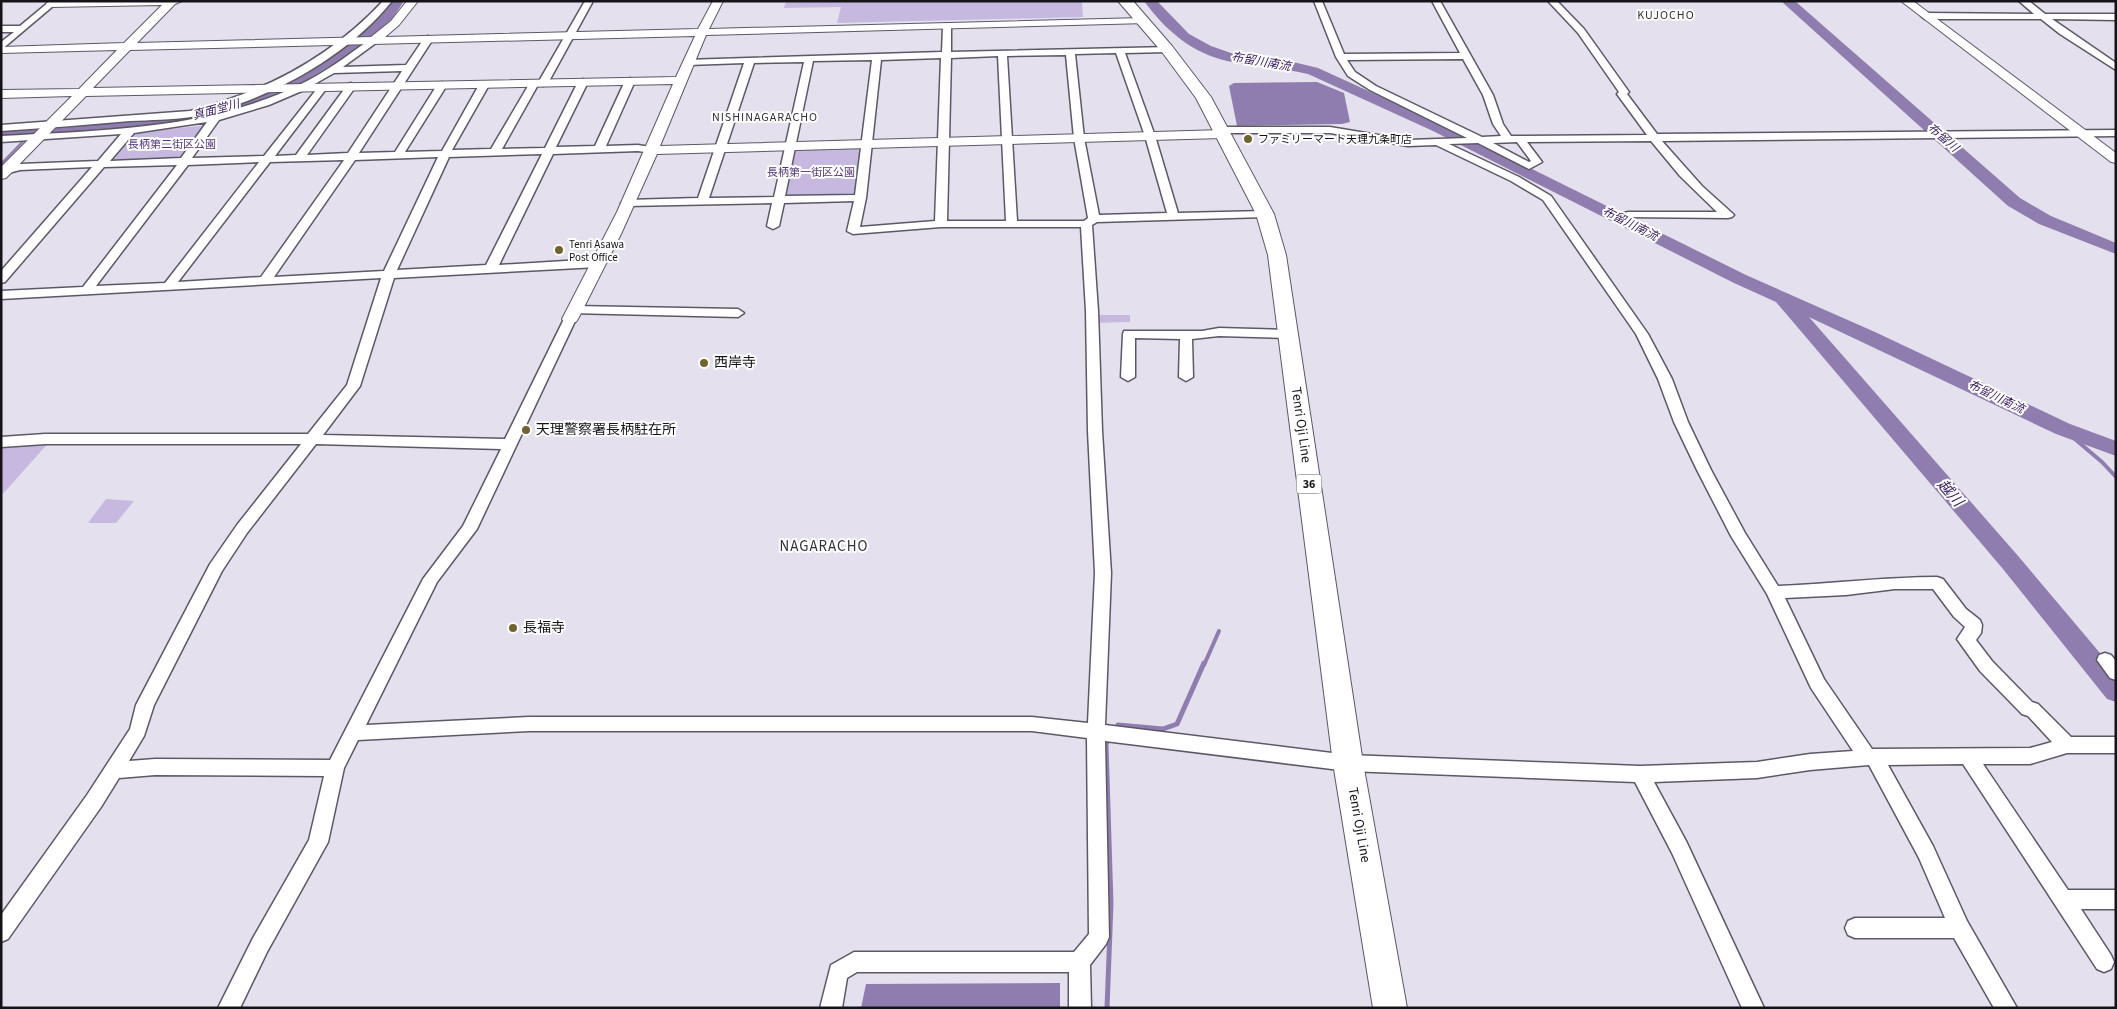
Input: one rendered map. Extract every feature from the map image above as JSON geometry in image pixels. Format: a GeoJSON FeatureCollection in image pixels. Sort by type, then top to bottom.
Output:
{"type":"FeatureCollection","features":[{"type":"Feature","properties":{"kind":"main road","name":"Tenri Oji Line"},"geometry":{"type":"LineString","coordinates":[[1125,1],[1167,50],[1203,98],[1265,214],[1277,255],[1348,763],[1390,1008]]}},
{"type":"Feature","properties":{"kind":"street"},"geometry":{"type":"LineString","coordinates":[[2,173],[172,1]]}},
{"type":"Feature","properties":{"kind":"street"},"geometry":{"type":"LineString","coordinates":[[1,48],[53,3],[178,1]]}},
{"type":"Feature","properties":{"kind":"street"},"geometry":{"type":"LineString","coordinates":[[1,139],[45,130],[190,114],[222,106],[273,88],[347,41],[377,16],[388,1]]}},
{"type":"Feature","properties":{"kind":"street"},"geometry":{"type":"LineString","coordinates":[[1,128],[130,131],[214,120],[299,88],[330,70],[395,23],[413,1]]}},
{"type":"Feature","properties":{"kind":"street"},"geometry":{"type":"LineString","coordinates":[[495,152],[538,83],[571,36],[589,1]]}},
{"type":"Feature","properties":{"kind":"street"},"geometry":{"type":"LineString","coordinates":[[229,1008],[260,945],[318,842],[335,768],[431,579],[469,529],[652,150],[700,33],[718,1]]}},
{"type":"Feature","properties":{"kind":"street"},"geometry":{"type":"LineString","coordinates":[[1318,1],[1341,57],[1351,74],[1372,88],[1529,166],[1538,162],[1520,139]]}},
{"type":"Feature","properties":{"kind":"street"},"geometry":{"type":"LineString","coordinates":[[1436,1],[1488,95],[1498,124],[1508,139]]}},
{"type":"Feature","properties":{"kind":"street"},"geometry":{"type":"LineString","coordinates":[[1552,1],[1581,32],[1624,92],[1622,94],[1653,138],[1706,197],[1728,215],[1628,215]]}},
{"type":"Feature","properties":{"kind":"street"},"geometry":{"type":"LineString","coordinates":[[1906,1],[2116,159]]}},
{"type":"Feature","properties":{"kind":"street"},"geometry":{"type":"LineString","coordinates":[[2023,1],[2116,67]]}},
{"type":"Feature","properties":{"kind":"street"},"geometry":{"type":"LineString","coordinates":[[1925,16],[2116,17]]}},
{"type":"Feature","properties":{"kind":"street"},"geometry":{"type":"LineString","coordinates":[[1,48],[128,47],[1143,21]]}},
{"type":"Feature","properties":{"kind":"street"},"geometry":{"type":"LineString","coordinates":[[941,224],[947,27]]}},
{"type":"Feature","properties":{"kind":"street"},"geometry":{"type":"LineString","coordinates":[[1,29],[22,29]]}},
{"type":"Feature","properties":{"kind":"street"},"geometry":{"type":"LineString","coordinates":[[266,281],[349,160],[428,39]]}},
{"type":"Feature","properties":{"kind":"street"},"geometry":{"type":"LineString","coordinates":[[688,62],[1167,50]]}},
{"type":"Feature","properties":{"kind":"street"},"geometry":{"type":"LineString","coordinates":[[1120,51],[1150,136],[1174,217]]}},
{"type":"Feature","properties":{"kind":"street"},"geometry":{"type":"LineString","coordinates":[[1070,52],[1090,222],[1095,431],[1103,573],[1096,733],[1099,937],[1079,962],[1080,1008]]}},
{"type":"Feature","properties":{"kind":"street"},"geometry":{"type":"LineString","coordinates":[[1002,54],[1012,224]]}},
{"type":"Feature","properties":{"kind":"street"},"geometry":{"type":"LineString","coordinates":[[1341,57],[1466,56]]}},
{"type":"Feature","properties":{"kind":"street"},"geometry":{"type":"LineString","coordinates":[[876,57],[860,198],[853,231],[941,224],[1090,222],[1265,214]]}},
{"type":"Feature","properties":{"kind":"street"},"geometry":{"type":"LineString","coordinates":[[773,226],[809,59]]}},
{"type":"Feature","properties":{"kind":"street"},"geometry":{"type":"LineString","coordinates":[[703,200],[750,60]]}},
{"type":"Feature","properties":{"kind":"street"},"geometry":{"type":"LineString","coordinates":[[330,70],[410,68]]}},
{"type":"Feature","properties":{"kind":"street"},"geometry":{"type":"LineString","coordinates":[[1,94],[680,80]]}},
{"type":"Feature","properties":{"kind":"street"},"geometry":{"type":"LineString","coordinates":[[599,149],[630,81]]}},
{"type":"Feature","properties":{"kind":"street"},"geometry":{"type":"LineString","coordinates":[[490,270],[583,82]]}},
{"type":"Feature","properties":{"kind":"street"},"geometry":{"type":"LineString","coordinates":[[398,155],[442,85]]}},
{"type":"Feature","properties":{"kind":"street"},"geometry":{"type":"LineString","coordinates":[[1,932],[114,770],[138,732],[145,705],[216,568],[242,529],[353,386],[388,276],[444,157],[484,85]]}},
{"type":"Feature","properties":{"kind":"street"},"geometry":{"type":"LineString","coordinates":[[299,158],[351,86]]}},
{"type":"Feature","properties":{"kind":"street"},"geometry":{"type":"LineString","coordinates":[[169,285],[323,87]]}},
{"type":"Feature","properties":{"kind":"street"},"geometry":{"type":"LineString","coordinates":[[87,290],[214,120]]}},
{"type":"Feature","properties":{"kind":"street"},"geometry":{"type":"LineString","coordinates":[[2,173],[13,174],[97,168],[547,153],[599,149],[638,148],[652,150],[867,145],[1318,129],[1342,131],[1408,143],[1508,139],[2116,133]]}},
{"type":"Feature","properties":{"kind":"street"},"geometry":{"type":"LineString","coordinates":[[1,279],[130,131]]}},
{"type":"Feature","properties":{"kind":"street"},"geometry":{"type":"LineString","coordinates":[[1440,142],[1515,179],[1547,198],[1642,334],[1665,379],[1681,422],[1704,470],[1739,536],[1774,592],[1817,683],[1871,758],[1926,852],[1960,928],[2006,1008]]}},
{"type":"Feature","properties":{"kind":"street"},"geometry":{"type":"LineString","coordinates":[[265,163],[299,158],[349,160],[398,155],[444,157],[495,152],[635,154],[652,150]]}},
{"type":"Feature","properties":{"kind":"street"},"geometry":{"type":"LineString","coordinates":[[627,202],[860,198]]}},
{"type":"Feature","properties":{"kind":"street"},"geometry":{"type":"LineString","coordinates":[[1,295],[169,285],[388,276],[598,263]]}},
{"type":"Feature","properties":{"kind":"street"},"geometry":{"type":"LineString","coordinates":[[572,315],[738,313]]}},
{"type":"Feature","properties":{"kind":"street"},"geometry":{"type":"LineString","coordinates":[[1128,377],[1130,334],[1202,335],[1219,332],[1288,334]]}},
{"type":"Feature","properties":{"kind":"street"},"geometry":{"type":"LineString","coordinates":[[1186,335],[1186,377]]}},
{"type":"Feature","properties":{"kind":"street"},"geometry":{"type":"LineString","coordinates":[[1,442],[45,439],[310,440],[509,444]]}},
{"type":"Feature","properties":{"kind":"street"},"geometry":{"type":"LineString","coordinates":[[1774,592],[1846,589],[1896,583],[1937,584],[1960,613],[1974,625],[1973,633],[1965,639],[1986,666],[2067,745]]}},
{"type":"Feature","properties":{"kind":"street"},"geometry":{"type":"LineString","coordinates":[[354,733],[529,724],[1032,724],[1348,763],[1640,774],[1757,770],[1810,762],[1871,758],[2030,756],[2067,745],[2116,745]]}},
{"type":"Feature","properties":{"kind":"street"},"geometry":{"type":"LineString","coordinates":[[1969,758],[2104,962]]}},
{"type":"Feature","properties":{"kind":"street"},"geometry":{"type":"LineString","coordinates":[[114,770],[155,767],[335,768]]}},
{"type":"Feature","properties":{"kind":"street"},"geometry":{"type":"LineString","coordinates":[[1640,774],[1679,847],[1753,1008]]}},
{"type":"Feature","properties":{"kind":"street"},"geometry":{"type":"LineString","coordinates":[[2062,900],[2116,900]]}},
{"type":"Feature","properties":{"kind":"street"},"geometry":{"type":"LineString","coordinates":[[1855,928],[1960,928]]}},
{"type":"Feature","properties":{"kind":"street"},"geometry":{"type":"LineString","coordinates":[[831,1008],[838,972],[854,962],[1079,962]]}},
{"type":"Feature","properties":{"kind":"green space"},"geometry":{"type":"Polygon","coordinates":[[[786,1],[1082,1],[1083,17],[837,23],[841,7],[784,8],[786,1]]]}},
{"type":"Feature","properties":{"kind":"green space","name":"長柄第二街区公園"},"geometry":{"type":"Polygon","coordinates":[[[208,125],[181,160],[106,162],[133,133],[208,125]]]}},
{"type":"Feature","properties":{"kind":"green space","name":"長柄第一街区公園"},"geometry":{"type":"Polygon","coordinates":[[[866,146],[860,194],[788,198],[781,196],[789,154],[798,148],[866,146]]]}},
{"type":"Feature","properties":{"kind":"green space"},"geometry":{"type":"Polygon","coordinates":[[[1095,315],[1130,315],[1130,322],[1095,323],[1095,315]]]}},
{"type":"Feature","properties":{"kind":"green space"},"geometry":{"type":"Polygon","coordinates":[[[52,439],[1,496],[1,442],[52,439]]]}},
{"type":"Feature","properties":{"kind":"green space"},"geometry":{"type":"Polygon","coordinates":[[[106,499],[134,501],[116,523],[88,523],[106,499]]]}},
{"type":"Feature","properties":{"kind":"shaded area"},"geometry":{"type":"Polygon","coordinates":[[[1317,82],[1344,93],[1350,122],[1342,124],[1237,126],[1229,86],[1234,83],[1317,82]]]}},
{"type":"Feature","properties":{"kind":"shaded area"},"geometry":{"type":"Polygon","coordinates":[[[1060,983],[1060,1008],[861,1008],[866,984],[1060,983]]]}},
{"type":"Feature","properties":{"kind":"waterway","name":"真面堂川"},"geometry":{"type":"LineString","coordinates":[[1,131],[158,121],[202,116],[229,108],[280,90],[348,49],[387,16],[398,1]]}},
{"type":"Feature","properties":{"kind":"waterway","name":"布留川南流"},"geometry":{"type":"LineString","coordinates":[[1150,1],[1184,37],[1206,49],[1229,57],[1289,65],[1313,71],[1438,128],[1740,279],[1868,336],[2063,429],[2116,449]]}},
{"type":"Feature","properties":{"kind":"waterway","name":"布留川"},"geometry":{"type":"LineString","coordinates":[[1787,1],[2014,202],[2045,220],[2116,249]]}},
{"type":"Feature","properties":{"kind":"waterway"},"geometry":{"type":"LineString","coordinates":[[1,164],[35,129]]}},
{"type":"Feature","properties":{"kind":"waterway","name":"越川"},"geometry":{"type":"LineString","coordinates":[[1785,301],[2011,563],[2116,691]]}},
{"type":"Feature","properties":{"kind":"waterway"},"geometry":{"type":"LineString","coordinates":[[2063,429],[2102,462],[2116,477]]}},
{"type":"Feature","properties":{"kind":"waterway"},"geometry":{"type":"LineString","coordinates":[[1204,665],[1219,631]]}},
{"type":"Feature","properties":{"kind":"waterway"},"geometry":{"type":"LineString","coordinates":[[1114,731],[1118,725],[1163,729],[1177,724],[1204,663]]}},
{"type":"Feature","properties":{"kind":"waterway"},"geometry":{"type":"LineString","coordinates":[[1107,1008],[1111,904],[1106,744],[1109,739]]}},
{"type":"Feature","properties":{"kind":"place","name":"ファミリーマート天理九条町店"},"geometry":{"type":"Point","coordinates":[1248,139]}},
{"type":"Feature","properties":{"kind":"place","name":"Tenri Asawa Post Office"},"geometry":{"type":"Point","coordinates":[559,250]}},
{"type":"Feature","properties":{"kind":"place","name":"西岸寺"},"geometry":{"type":"Point","coordinates":[704,363]}},
{"type":"Feature","properties":{"kind":"place","name":"天理警察署長柄駐在所"},"geometry":{"type":"Point","coordinates":[526,430]}},
{"type":"Feature","properties":{"kind":"place","name":"長福寺"},"geometry":{"type":"Point","coordinates":[513,628]}},
{"type":"Feature","properties":{"kind":"district","name":"KUJOCHO"},"geometry":{"type":"Point","coordinates":[1666,15]}},
{"type":"Feature","properties":{"kind":"district","name":"NISHINAGARACHO"},"geometry":{"type":"Point","coordinates":[765,117]}},
{"type":"Feature","properties":{"kind":"district","name":"NAGARACHO"},"geometry":{"type":"Point","coordinates":[824,546]}}]}
